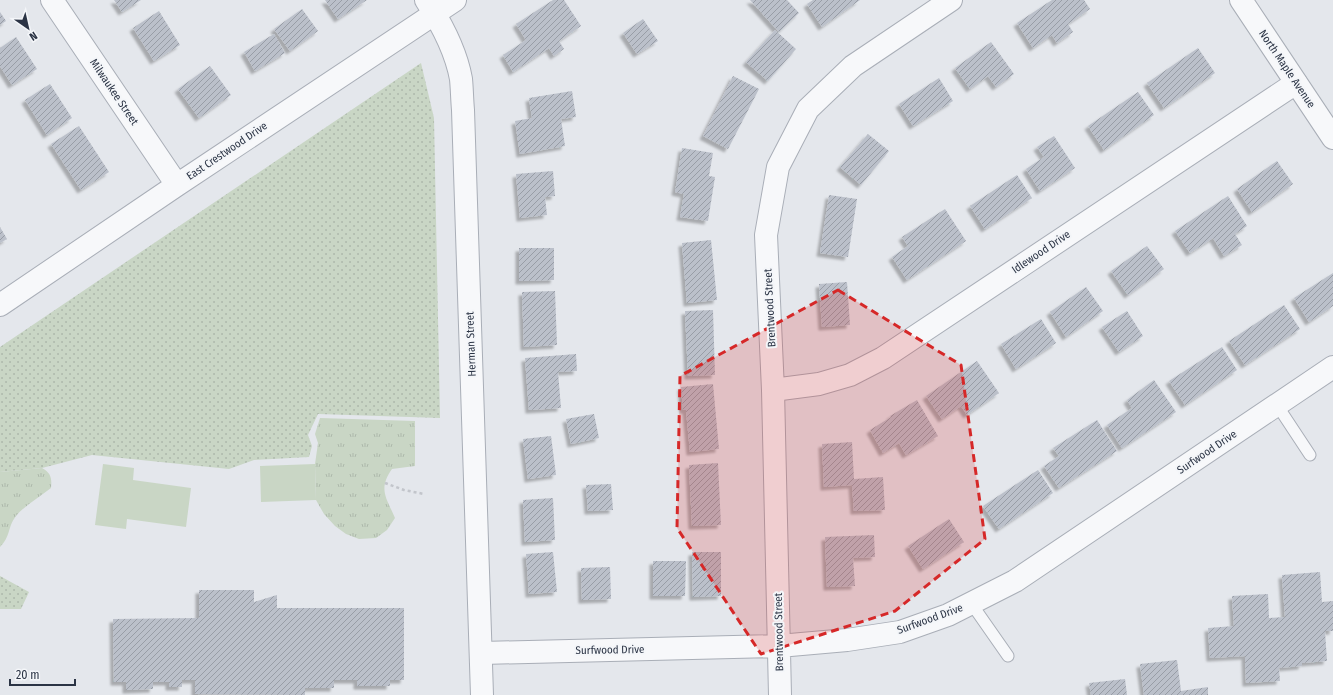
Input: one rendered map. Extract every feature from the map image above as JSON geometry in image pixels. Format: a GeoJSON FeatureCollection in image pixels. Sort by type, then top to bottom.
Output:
{"type":"FeatureCollection","features":[{"type":"Feature","properties":{"kind":"street","name":"Milwaukee Street"},"geometry":{"type":"LineString","coordinates":[[52,0],[177,185]]}},
{"type":"Feature","properties":{"kind":"street","name":"East Crestwood Drive"},"geometry":{"type":"LineString","coordinates":[[0,305],[177,185],[430,7],[455,0]]}},
{"type":"Feature","properties":{"kind":"street","name":"Brentwood Street"},"geometry":{"type":"LineString","coordinates":[[780,695],[773,390],[766,235],[778,167],[808,109],[853,66],[950,0]]}},
{"type":"Feature","properties":{"kind":"street","name":"North Maple Avenue"},"geometry":{"type":"LineString","coordinates":[[1241,0],[1333,138]]}},
{"type":"Feature","properties":{"kind":"street","name":"Herman Street"},"geometry":{"type":"LineString","coordinates":[[430,7],[454,54],[461,79],[482,653],[482,695]]}},
{"type":"Feature","properties":{"kind":"street","name":"Idlewood Drive"},"geometry":{"type":"LineString","coordinates":[[773,390],[819,384],[850,375],[883,358],[1296,83]]}},
{"type":"Feature","properties":{"kind":"street","name":"Surfwood Drive"},"geometry":{"type":"LineString","coordinates":[[482,653],[779,646],[847,640],[900,632],[948,615],[1015,581],[1333,367]]}},
{"type":"Feature","properties":{"kind":"lane"},"geometry":{"type":"LineString","coordinates":[[1277,405],[1310,455]]}},
{"type":"Feature","properties":{"kind":"lane"},"geometry":{"type":"LineString","coordinates":[[971,603],[1008,656]]}},
{"type":"Feature","properties":{"kind":"path"},"geometry":{"type":"LineString","coordinates":[[384,483],[404,490],[424,494]]}},
{"type":"Feature","properties":{"kind":"highlighted area"},"geometry":{"type":"Polygon","coordinates":[[[838,290],[961,365],[985,539],[895,611],[761,654],[677,528],[680,376],[838,290]]]}},
{"type":"Feature","properties":{"kind":"green space"},"geometry":{"type":"Polygon","coordinates":[[[421,63],[434,118],[440,418],[318,414],[308,435],[312,446],[309,457],[254,460],[229,469],[92,455],[42,468],[0,472],[0,347],[421,63]]]}},
{"type":"Feature","properties":{"kind":"green space"},"geometry":{"type":"Polygon","coordinates":[[[320,418],[415,421],[415,466],[392,469],[388,476],[384,488],[386,499],[395,518],[387,530],[376,538],[359,539],[346,534],[335,526],[324,514],[316,500],[315,464],[318,443],[315,434],[320,418]]]}},
{"type":"Feature","properties":{"kind":"green space"},"geometry":{"type":"Polygon","coordinates":[[[103,464],[134,468],[133,480],[191,488],[186,527],[127,519],[126,529],[95,525],[103,464]]]}},
{"type":"Feature","properties":{"kind":"green space"},"geometry":{"type":"Polygon","coordinates":[[[315,464],[316,500],[261,502],[260,466],[315,464]]]}},
{"type":"Feature","properties":{"kind":"green space"},"geometry":{"type":"Polygon","coordinates":[[[42,468],[50,476],[51,488],[16,516],[11,524],[6,539],[0,547],[0,472],[42,468]]]}},
{"type":"Feature","properties":{"kind":"green space"},"geometry":{"type":"Polygon","coordinates":[[[0,576],[29,592],[21,609],[0,609],[0,576]]]}},
{"type":"Feature","properties":{"kind":"building"},"geometry":{"type":"Polygon","coordinates":[[[114,0],[141,0],[122,12],[114,0]]]}},
{"type":"Feature","properties":{"kind":"building"},"geometry":{"type":"Polygon","coordinates":[[[325,0],[367,0],[338,19],[325,0]]]}},
{"type":"Feature","properties":{"kind":"building"},"geometry":{"type":"Polygon","coordinates":[[[553,0],[564,0],[581,26],[559,41],[564,49],[554,56],[549,48],[513,72],[503,55],[526,40],[516,24],[553,0]]]}},
{"type":"Feature","properties":{"kind":"building"},"geometry":{"type":"Polygon","coordinates":[[[750,0],[787,0],[799,13],[779,32],[750,0]]]}},
{"type":"Feature","properties":{"kind":"building"},"geometry":{"type":"Polygon","coordinates":[[[813,0],[860,0],[822,27],[807,4],[813,0]]]}},
{"type":"Feature","properties":{"kind":"building"},"geometry":{"type":"Polygon","coordinates":[[[1052,0],[1084,0],[1090,9],[1068,24],[1073,32],[1057,43],[1052,35],[1033,48],[1017,23],[1052,0]]]}},
{"type":"Feature","properties":{"kind":"building"},"geometry":{"type":"Polygon","coordinates":[[[302,9],[318,31],[290,51],[274,29],[302,9]]]}},
{"type":"Feature","properties":{"kind":"building"},"geometry":{"type":"Polygon","coordinates":[[[159,11],[180,45],[154,61],[133,28],[159,11]]]}},
{"type":"Feature","properties":{"kind":"building"},"geometry":{"type":"Polygon","coordinates":[[[0,12],[6,21],[0,25],[0,12]]]}},
{"type":"Feature","properties":{"kind":"building"},"geometry":{"type":"Polygon","coordinates":[[[643,19],[658,41],[637,54],[623,33],[643,19]]]}},
{"type":"Feature","properties":{"kind":"building"},"geometry":{"type":"Polygon","coordinates":[[[775,30],[796,49],[768,81],[746,62],[775,30]]]}},
{"type":"Feature","properties":{"kind":"building"},"geometry":{"type":"Polygon","coordinates":[[[274,34],[285,53],[255,71],[244,52],[274,34]]]}},
{"type":"Feature","properties":{"kind":"building"},"geometry":{"type":"Polygon","coordinates":[[[16,37],[37,69],[12,85],[0,66],[0,48],[16,37]]]}},
{"type":"Feature","properties":{"kind":"building"},"geometry":{"type":"Polygon","coordinates":[[[991,42],[1014,74],[996,87],[988,76],[970,89],[955,68],[991,42]]]}},
{"type":"Feature","properties":{"kind":"building"},"geometry":{"type":"Polygon","coordinates":[[[1198,48],[1215,73],[1164,108],[1147,83],[1198,48]]]}},
{"type":"Feature","properties":{"kind":"building"},"geometry":{"type":"Polygon","coordinates":[[[210,66],[231,95],[199,118],[178,89],[210,66]]]}},
{"type":"Feature","properties":{"kind":"building"},"geometry":{"type":"Polygon","coordinates":[[[733,76],[759,89],[728,149],[703,136],[733,76]]]}},
{"type":"Feature","properties":{"kind":"building"},"geometry":{"type":"Polygon","coordinates":[[[939,78],[953,101],[913,126],[899,104],[939,78]]]}},
{"type":"Feature","properties":{"kind":"building"},"geometry":{"type":"Polygon","coordinates":[[[50,84],[72,118],[47,135],[25,100],[50,84]]]}},
{"type":"Feature","properties":{"kind":"building"},"geometry":{"type":"Polygon","coordinates":[[[572,91],[576,117],[561,119],[565,146],[520,154],[515,121],[532,118],[529,98],[572,91]]]}},
{"type":"Feature","properties":{"kind":"building"},"geometry":{"type":"Polygon","coordinates":[[[1138,92],[1154,115],[1104,150],[1088,126],[1138,92]]]}},
{"type":"Feature","properties":{"kind":"building"},"geometry":{"type":"Polygon","coordinates":[[[79,126],[109,172],[81,190],[51,144],[79,126]]]}},
{"type":"Feature","properties":{"kind":"building"},"geometry":{"type":"Polygon","coordinates":[[[868,134],[889,151],[861,185],[840,167],[868,134]]]}},
{"type":"Feature","properties":{"kind":"building"},"geometry":{"type":"Polygon","coordinates":[[[1054,136],[1075,168],[1040,191],[1026,169],[1044,157],[1037,147],[1054,136]]]}},
{"type":"Feature","properties":{"kind":"building"},"geometry":{"type":"Polygon","coordinates":[[[682,148],[713,153],[709,176],[715,177],[708,221],[680,217],[684,194],[675,192],[682,148]]]}},
{"type":"Feature","properties":{"kind":"building"},"geometry":{"type":"Polygon","coordinates":[[[1277,161],[1293,184],[1252,212],[1237,189],[1277,161]]]}},
{"type":"Feature","properties":{"kind":"building"},"geometry":{"type":"Polygon","coordinates":[[[553,171],[555,196],[545,197],[547,215],[520,218],[516,174],[553,171]]]}},
{"type":"Feature","properties":{"kind":"building"},"geometry":{"type":"Polygon","coordinates":[[[1017,175],[1032,198],[985,229],[970,206],[1017,175]]]}},
{"type":"Feature","properties":{"kind":"building"},"geometry":{"type":"Polygon","coordinates":[[[829,195],[857,199],[848,257],[820,253],[829,195]]]}},
{"type":"Feature","properties":{"kind":"building"},"geometry":{"type":"Polygon","coordinates":[[[1228,196],[1247,226],[1235,234],[1242,245],[1224,256],[1213,238],[1190,253],[1175,231],[1228,196]]]}},
{"type":"Feature","properties":{"kind":"building"},"geometry":{"type":"Polygon","coordinates":[[[945,209],[966,241],[907,280],[892,257],[908,246],[902,237],[945,209]]]}},
{"type":"Feature","properties":{"kind":"building"},"geometry":{"type":"Polygon","coordinates":[[[0,227],[7,239],[0,243],[0,227]]]}},
{"type":"Feature","properties":{"kind":"building"},"geometry":{"type":"Polygon","coordinates":[[[711,240],[717,300],[687,303],[682,243],[711,240]]]}},
{"type":"Feature","properties":{"kind":"building"},"geometry":{"type":"Polygon","coordinates":[[[1147,246],[1164,269],[1128,295],[1111,271],[1147,246]]]}},
{"type":"Feature","properties":{"kind":"building"},"geometry":{"type":"Polygon","coordinates":[[[519,248],[554,248],[554,280],[519,281],[519,248]]]}},
{"type":"Feature","properties":{"kind":"building"},"geometry":{"type":"Polygon","coordinates":[[[1333,273],[1333,306],[1309,322],[1294,298],[1333,273]]]}},
{"type":"Feature","properties":{"kind":"building"},"geometry":{"type":"Polygon","coordinates":[[[847,282],[850,325],[822,327],[819,284],[847,282]]]}},
{"type":"Feature","properties":{"kind":"building"},"geometry":{"type":"Polygon","coordinates":[[[1086,287],[1103,311],[1066,337],[1050,312],[1086,287]]]}},
{"type":"Feature","properties":{"kind":"building"},"geometry":{"type":"Polygon","coordinates":[[[555,291],[557,345],[524,347],[522,292],[555,291]]]}},
{"type":"Feature","properties":{"kind":"building"},"geometry":{"type":"Polygon","coordinates":[[[1284,305],[1300,329],[1245,365],[1229,341],[1284,305]]]}},
{"type":"Feature","properties":{"kind":"building"},"geometry":{"type":"Polygon","coordinates":[[[713,310],[715,375],[688,376],[685,311],[713,310]]]}},
{"type":"Feature","properties":{"kind":"building"},"geometry":{"type":"Polygon","coordinates":[[[1127,311],[1143,336],[1119,352],[1102,327],[1127,311]]]}},
{"type":"Feature","properties":{"kind":"building"},"geometry":{"type":"Polygon","coordinates":[[[1041,319],[1056,343],[1016,369],[1001,344],[1041,319]]]}},
{"type":"Feature","properties":{"kind":"building"},"geometry":{"type":"Polygon","coordinates":[[[1222,347],[1237,370],[1185,405],[1169,381],[1222,347]]]}},
{"type":"Feature","properties":{"kind":"building"},"geometry":{"type":"Polygon","coordinates":[[[576,354],[577,371],[558,372],[561,408],[529,410],[525,358],[576,354]]]}},
{"type":"Feature","properties":{"kind":"building"},"geometry":{"type":"Polygon","coordinates":[[[977,361],[999,393],[967,415],[961,406],[942,419],[926,396],[977,361]]]}},
{"type":"Feature","properties":{"kind":"building"},"geometry":{"type":"Polygon","coordinates":[[[1154,380],[1176,412],[1122,448],[1107,425],[1132,408],[1127,400],[1154,380]]]}},
{"type":"Feature","properties":{"kind":"building"},"geometry":{"type":"Polygon","coordinates":[[[713,384],[719,449],[690,452],[686,410],[683,410],[681,387],[713,384]]]}},
{"type":"Feature","properties":{"kind":"building"},"geometry":{"type":"Polygon","coordinates":[[[917,400],[938,436],[906,455],[899,443],[883,453],[870,430],[917,400]]]}},
{"type":"Feature","properties":{"kind":"building"},"geometry":{"type":"Polygon","coordinates":[[[594,414],[599,438],[571,444],[566,419],[594,414]]]}},
{"type":"Feature","properties":{"kind":"building"},"geometry":{"type":"Polygon","coordinates":[[[1097,420],[1117,451],[1059,488],[1044,466],[1059,456],[1053,448],[1097,420]]]}},
{"type":"Feature","properties":{"kind":"building"},"geometry":{"type":"Polygon","coordinates":[[[551,436],[556,475],[528,479],[523,439],[551,436]]]}},
{"type":"Feature","properties":{"kind":"building"},"geometry":{"type":"Polygon","coordinates":[[[852,442],[854,479],[883,477],[885,510],[854,511],[852,485],[824,487],[822,444],[852,442]]]}},
{"type":"Feature","properties":{"kind":"building"},"geometry":{"type":"Polygon","coordinates":[[[718,463],[721,525],[692,526],[689,465],[718,463]]]}},
{"type":"Feature","properties":{"kind":"building"},"geometry":{"type":"Polygon","coordinates":[[[1038,470],[1053,493],[999,529],[983,506],[1038,470]]]}},
{"type":"Feature","properties":{"kind":"building"},"geometry":{"type":"Polygon","coordinates":[[[611,484],[613,510],[588,511],[586,485],[611,484]]]}},
{"type":"Feature","properties":{"kind":"building"},"geometry":{"type":"Polygon","coordinates":[[[553,498],[555,540],[525,542],[523,500],[553,498]]]}},
{"type":"Feature","properties":{"kind":"building"},"geometry":{"type":"Polygon","coordinates":[[[949,519],[964,542],[923,569],[908,546],[949,519]]]}},
{"type":"Feature","properties":{"kind":"building"},"geometry":{"type":"Polygon","coordinates":[[[874,535],[875,557],[853,558],[855,586],[827,587],[825,537],[874,535]]]}},
{"type":"Feature","properties":{"kind":"building"},"geometry":{"type":"Polygon","coordinates":[[[553,552],[557,592],[529,594],[526,554],[553,552]]]}},
{"type":"Feature","properties":{"kind":"building"},"geometry":{"type":"Polygon","coordinates":[[[692,552],[721,552],[721,596],[693,597],[692,552]]]}},
{"type":"Feature","properties":{"kind":"building"},"geometry":{"type":"Polygon","coordinates":[[[653,561],[686,561],[685,596],[653,596],[653,561]]]}},
{"type":"Feature","properties":{"kind":"building"},"geometry":{"type":"Polygon","coordinates":[[[610,567],[611,599],[582,600],[581,568],[610,567]]]}},
{"type":"Feature","properties":{"kind":"building"},"geometry":{"type":"Polygon","coordinates":[[[1320,572],[1322,602],[1333,601],[1333,631],[1325,631],[1327,661],[1302,663],[1302,666],[1279,668],[1280,681],[1246,683],[1245,656],[1210,658],[1208,628],[1234,626],[1232,596],[1268,594],[1269,618],[1285,617],[1282,575],[1320,572]]]}},
{"type":"Feature","properties":{"kind":"building"},"geometry":{"type":"Polygon","coordinates":[[[199,590],[254,590],[254,602],[277,595],[277,608],[404,608],[404,680],[390,680],[390,686],[357,686],[357,680],[334,680],[334,688],[305,688],[305,695],[195,694],[195,680],[182,680],[182,687],[169,687],[169,682],[153,682],[153,689],[126,690],[126,682],[114,682],[113,619],[199,618],[199,590]]]}},
{"type":"Feature","properties":{"kind":"building"},"geometry":{"type":"Polygon","coordinates":[[[1177,660],[1181,691],[1208,687],[1208,695],[1144,695],[1140,664],[1177,660]]]}},
{"type":"Feature","properties":{"kind":"building"},"geometry":{"type":"Polygon","coordinates":[[[1125,679],[1127,695],[1091,695],[1089,683],[1125,679]]]}}]}
